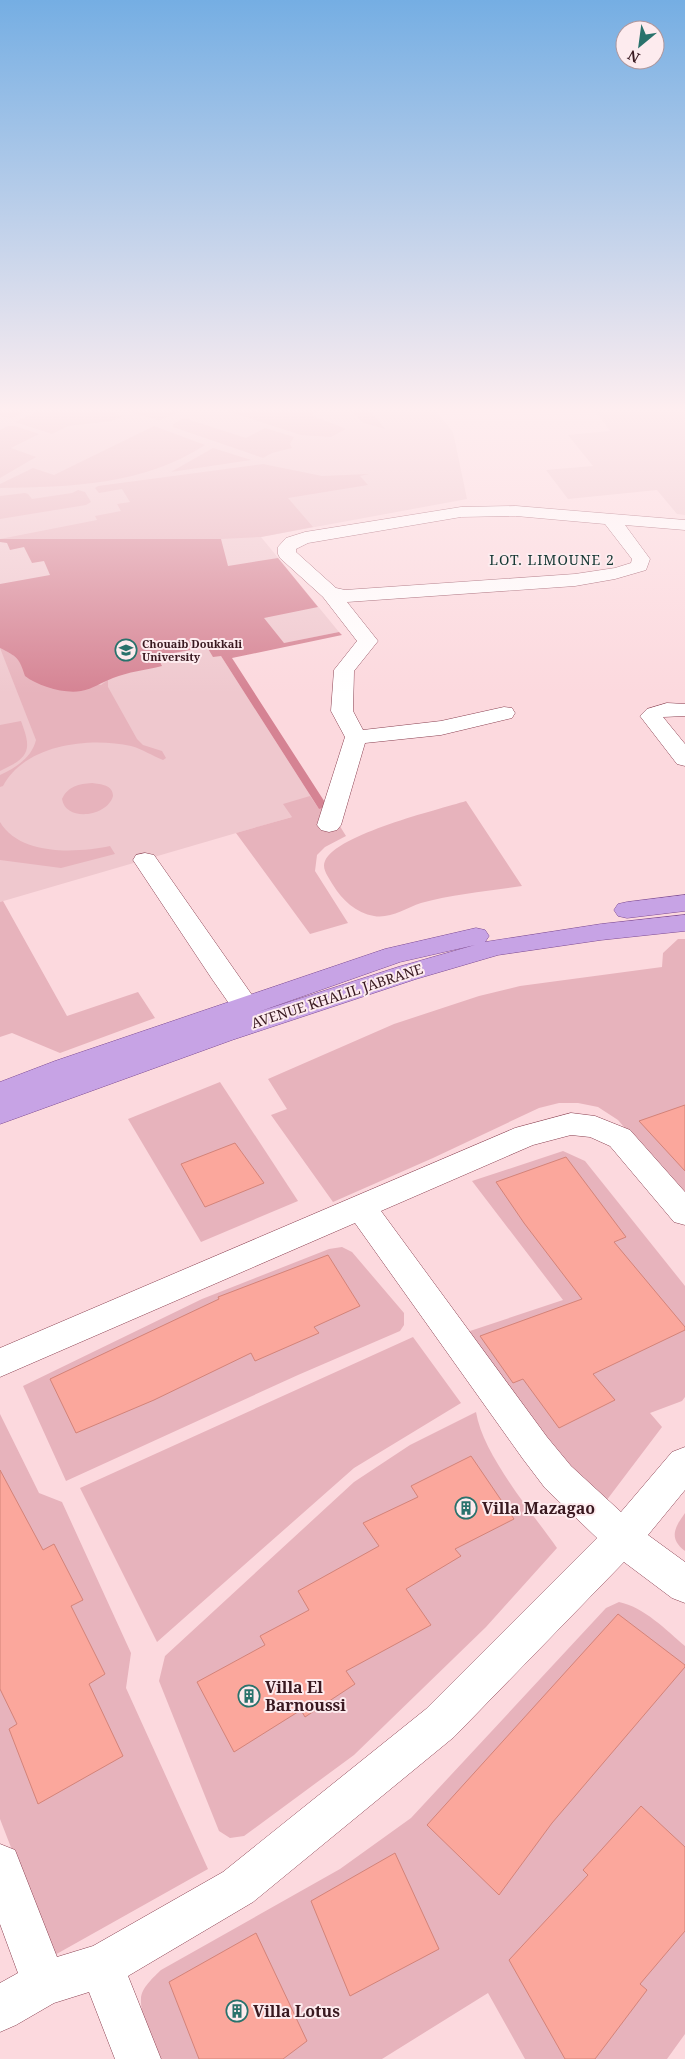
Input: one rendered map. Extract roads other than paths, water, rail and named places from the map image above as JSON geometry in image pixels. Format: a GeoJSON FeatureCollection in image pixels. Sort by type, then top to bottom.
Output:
{"type":"FeatureCollection","features":[{"type":"Feature","properties":{"kind":"main road","name":"AVENUE KHALIL JABRANE"},"geometry":{"type":"LineString","coordinates":[[0,1093],[245,1005],[394,955],[542,922],[685,903]]}},
{"type":"Feature","properties":{"kind":"main road","name":"AVENUE KHALIL JABRANE"},"geometry":{"type":"LineString","coordinates":[[0,1113],[222,1033],[407,974],[497,948],[601,932],[685,923]]}},
{"type":"Feature","properties":{"kind":"street"},"geometry":{"type":"LineString","coordinates":[[329,825],[356,737],[342,711],[344,670],[368,642],[330,592],[287,554],[287,547],[293,542],[305,538],[460,512],[516,511],[685,525]]}},
{"type":"Feature","properties":{"kind":"street"},"geometry":{"type":"LineString","coordinates":[[330,592],[345,596],[360,596],[574,580],[608,575],[639,566],[641,559],[610,518]]}},
{"type":"Feature","properties":{"kind":"street"},"geometry":{"type":"LineString","coordinates":[[685,710],[665,709],[655,712],[651,716],[685,759]]}},
{"type":"Feature","properties":{"kind":"street"},"geometry":{"type":"LineString","coordinates":[[356,737],[441,728],[504,713]]}},
{"type":"Feature","properties":{"kind":"street"},"geometry":{"type":"LineString","coordinates":[[145,860],[221,973],[245,1005]]}},
{"type":"Feature","properties":{"kind":"street"},"geometry":{"type":"LineString","coordinates":[[0,1363],[525,1136],[571,1124],[595,1127],[620,1138],[685,1214]]}},
{"type":"Feature","properties":{"kind":"street"},"geometry":{"type":"LineString","coordinates":[[360,1206],[558,1477],[622,1538],[685,1585]]}},
{"type":"Feature","properties":{"kind":"street"},"geometry":{"type":"LineString","coordinates":[[0,2009],[44,1983],[102,1966],[238,1887],[440,1723],[622,1538],[685,1463]]}},
{"type":"Feature","properties":{"kind":"street"},"geometry":{"type":"LineString","coordinates":[[0,1865],[44,1983]]}},
{"type":"Feature","properties":{"kind":"street"},"geometry":{"type":"LineString","coordinates":[[102,1966],[138,2059]]}},
{"type":"Feature","properties":{"kind":"place","name":"Chouaib Doukkali University"},"geometry":{"type":"Point","coordinates":[126,650]}},
{"type":"Feature","properties":{"kind":"place","name":"Villa Mazagao"},"geometry":{"type":"Point","coordinates":[466,1508]}},
{"type":"Feature","properties":{"kind":"place","name":"Villa El Barnoussi"},"geometry":{"type":"Point","coordinates":[249,1696]}},
{"type":"Feature","properties":{"kind":"place","name":"Villa Lotus"},"geometry":{"type":"Point","coordinates":[237,2011]}},
{"type":"Feature","properties":{"kind":"district","name":"LOT. LIMOUNE 2"},"geometry":{"type":"Point","coordinates":[552,560]}}]}
